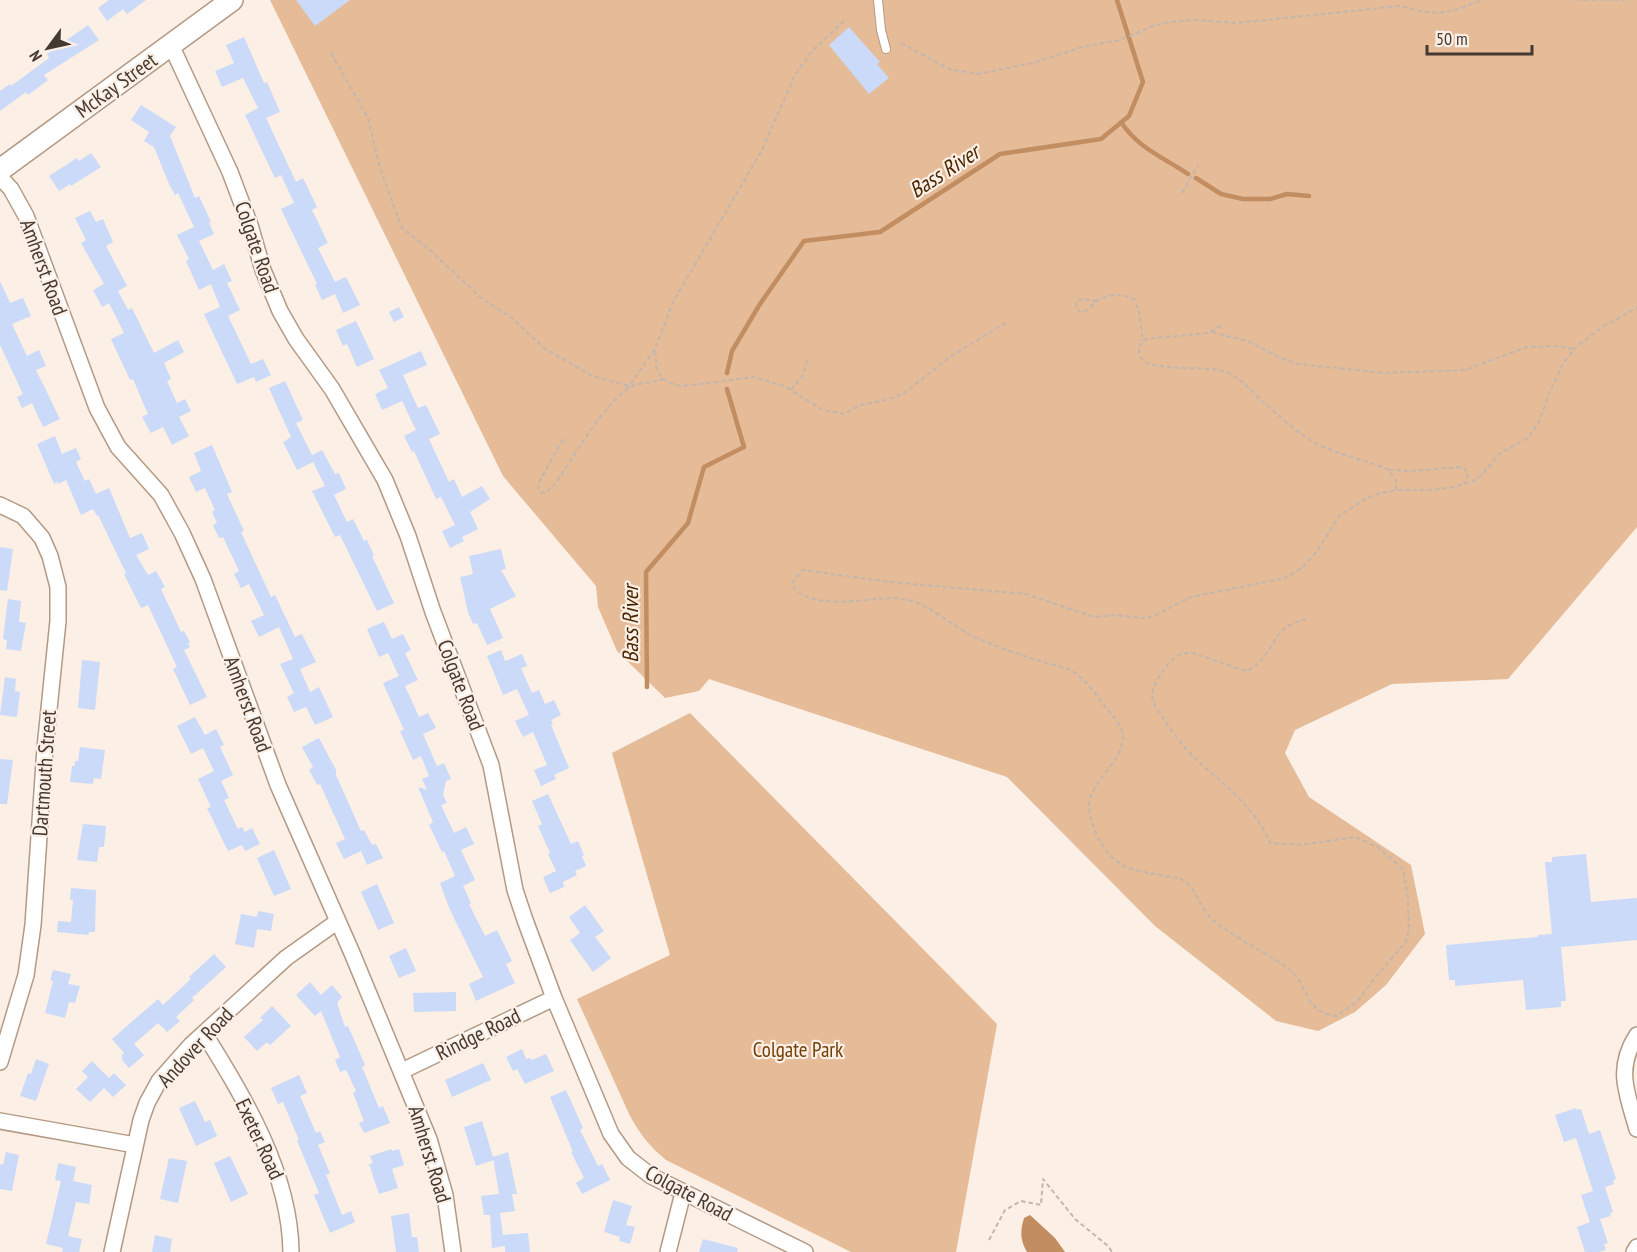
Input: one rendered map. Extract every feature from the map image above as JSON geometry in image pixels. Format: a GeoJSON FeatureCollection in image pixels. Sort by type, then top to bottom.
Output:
{"type":"FeatureCollection","features":[{"type":"Feature","properties":{"kind":"main road","name":"McKay Street"},"geometry":{"type":"LineString","coordinates":[[0,170],[232,0]]}},
{"type":"Feature","properties":{"kind":"street","name":"Colgate Road"},"geometry":{"type":"LineString","coordinates":[[171,45],[230,172],[250,225],[262,270],[280,311],[296,339],[332,389],[385,480],[408,536],[433,612],[491,765],[515,890],[554,998],[611,1134],[628,1158],[651,1176],[805,1252]]}},
{"type":"Feature","properties":{"kind":"street","name":"Amherst Road"},"geometry":{"type":"LineString","coordinates":[[0,177],[11,189],[26,216],[96,408],[118,447],[161,495],[203,579],[279,785],[429,1138],[445,1195],[453,1252]]}},
{"type":"Feature","properties":{"kind":"street","name":"Dartmouth Street"},"geometry":{"type":"LineString","coordinates":[[0,505],[23,516],[42,538],[50,556],[58,587],[58,621],[45,748],[33,924],[26,975],[0,1062]]}},
{"type":"Feature","properties":{"kind":"street","name":"Andover Road"},"geometry":{"type":"LineString","coordinates":[[112,1252],[135,1145],[147,1103],[159,1081],[204,1034],[286,958],[338,921]]}},
{"type":"Feature","properties":{"kind":"street","name":"Rindge Road"},"geometry":{"type":"LineString","coordinates":[[402,1071],[554,998]]}},
{"type":"Feature","properties":{"kind":"street","name":"Exeter Road"},"geometry":{"type":"LineString","coordinates":[[204,1034],[231,1077],[263,1141],[283,1190],[291,1232],[291,1252]]}},
{"type":"Feature","properties":{"kind":"street"},"geometry":{"type":"LineString","coordinates":[[1637,1035],[1627,1050],[1624,1064],[1625,1086],[1637,1129]]}},
{"type":"Feature","properties":{"kind":"street"},"geometry":{"type":"LineString","coordinates":[[0,1121],[135,1145]]}},
{"type":"Feature","properties":{"kind":"street"},"geometry":{"type":"LineString","coordinates":[[668,1252],[683,1193]]}},
{"type":"Feature","properties":{"kind":"street"},"geometry":{"type":"LineString","coordinates":[[1634,1252],[1637,1247]]}},
{"type":"Feature","properties":{"kind":"lane"},"geometry":{"type":"LineString","coordinates":[[878,0],[881,30],[886,49]]}},
{"type":"Feature","properties":{"kind":"path"},"geometry":{"type":"LineString","coordinates":[[901,43],[949,69],[977,74],[1033,63],[1082,47],[1120,40],[1169,22],[1195,20],[1236,23],[1401,6],[1423,12],[1447,13],[1482,0]]}},
{"type":"Feature","properties":{"kind":"path"},"geometry":{"type":"LineString","coordinates":[[1577,0],[1624,0]]}},
{"type":"Feature","properties":{"kind":"path"},"geometry":{"type":"LineString","coordinates":[[563,439],[538,484],[538,490],[541,493],[547,492],[556,483],[604,413],[626,390],[655,349],[673,302],[762,150],[795,75],[812,51],[844,21]]}},
{"type":"Feature","properties":{"kind":"path"},"geometry":{"type":"LineString","coordinates":[[331,53],[368,118],[380,168],[402,228],[430,250],[481,298],[512,318],[544,348],[592,376],[629,386]]}},
{"type":"Feature","properties":{"kind":"path"},"geometry":{"type":"LineString","coordinates":[[1182,193],[1198,165]]}},
{"type":"Feature","properties":{"kind":"path"},"geometry":{"type":"LineString","coordinates":[[1097,301],[1080,299],[1076,307],[1083,313],[1103,297],[1117,295],[1128,296],[1135,300],[1143,341]]}},
{"type":"Feature","properties":{"kind":"path"},"geometry":{"type":"LineString","coordinates":[[1306,619],[1286,628],[1259,662],[1246,671],[1193,653],[1184,652],[1176,656],[1160,676],[1153,689],[1152,697],[1177,738],[1252,812],[1270,843],[1300,845],[1356,837],[1379,848],[1403,869],[1408,898],[1409,929],[1406,942],[1357,1002],[1336,1016],[1323,1014],[1314,1008],[1296,975],[1289,969],[1232,935],[1213,920],[1184,881],[1174,877],[1136,872],[1118,863],[1110,855],[1101,841],[1089,803],[1100,781],[1118,755],[1121,746],[1121,728],[1097,695],[1077,674],[977,638],[937,613],[914,602],[890,598],[854,602],[834,601],[805,596],[794,588],[793,581],[803,570],[890,582],[1026,594],[1094,617],[1114,615],[1142,618],[1152,617],[1191,597],[1277,580],[1302,568],[1318,550],[1339,516],[1365,499],[1395,490],[1431,490],[1462,485],[1481,476],[1499,454],[1529,437],[1539,420],[1563,364],[1574,349],[1602,327],[1637,308]]}},
{"type":"Feature","properties":{"kind":"path"},"geometry":{"type":"LineString","coordinates":[[655,349],[657,371],[663,379],[680,386],[753,377],[791,390],[823,410],[848,413],[860,405],[903,394],[972,342],[1008,321]]}},
{"type":"Feature","properties":{"kind":"path"},"geometry":{"type":"LineString","coordinates":[[1212,332],[1221,326]]}},
{"type":"Feature","properties":{"kind":"path"},"geometry":{"type":"LineString","coordinates":[[1462,485],[1468,479],[1468,474],[1466,469],[1461,467],[1411,471],[1389,470],[1329,450],[1312,441],[1245,384],[1228,373],[1211,369],[1154,366],[1142,359],[1139,346],[1143,341],[1212,332],[1250,342],[1297,364],[1386,373],[1459,371],[1527,347],[1558,346],[1574,349]]}},
{"type":"Feature","properties":{"kind":"path"},"geometry":{"type":"LineString","coordinates":[[791,390],[803,375],[807,360]]}},
{"type":"Feature","properties":{"kind":"path"},"geometry":{"type":"LineString","coordinates":[[626,390],[639,384],[663,379]]}},
{"type":"Feature","properties":{"kind":"path"},"geometry":{"type":"LineString","coordinates":[[1389,470],[1397,483],[1395,490]]}},
{"type":"Feature","properties":{"kind":"path"},"geometry":{"type":"LineString","coordinates":[[989,1240],[1005,1210],[1021,1201],[1041,1205],[1044,1179],[1075,1219],[1108,1246],[1112,1252]]}},
{"type":"Feature","properties":{"kind":"green space"},"geometry":{"type":"Polygon","coordinates":[[[270,0],[1637,0],[1637,527],[1508,679],[1392,684],[1295,730],[1285,753],[1309,797],[1411,865],[1425,934],[1386,985],[1355,1012],[1318,1031],[1276,1021],[1155,926],[1007,777],[709,679],[699,691],[665,698],[617,651],[598,607],[596,586],[503,476],[270,0]]]}},
{"type":"Feature","properties":{"kind":"green space","name":"Colgate Park"},"geometry":{"type":"Polygon","coordinates":[[[690,713],[997,1024],[956,1252],[851,1252],[666,1160],[646,1140],[630,1116],[577,999],[670,955],[612,753],[690,713]]]}},
{"type":"Feature","properties":{"kind":"shaded area"},"geometry":{"type":"Polygon","coordinates":[[[1030,1215],[1055,1238],[1065,1252],[1027,1252],[1021,1231],[1024,1218],[1030,1215]]]}},
{"type":"Feature","properties":{"kind":"building"},"geometry":{"type":"Polygon","coordinates":[[[109,0],[146,0],[127,14],[123,9],[107,21],[98,8],[109,0]]]}},
{"type":"Feature","properties":{"kind":"building"},"geometry":{"type":"Polygon","coordinates":[[[296,0],[350,0],[315,26],[296,0]]]}},
{"type":"Feature","properties":{"kind":"building"},"geometry":{"type":"Polygon","coordinates":[[[88,25],[99,40],[44,75],[48,80],[28,95],[26,92],[0,111],[0,91],[10,84],[11,86],[49,58],[47,54],[88,25]]]}},
{"type":"Feature","properties":{"kind":"building"},"geometry":{"type":"Polygon","coordinates":[[[849,27],[880,62],[877,64],[889,78],[869,94],[829,45],[849,27]]]}},
{"type":"Feature","properties":{"kind":"building"},"geometry":{"type":"Polygon","coordinates":[[[244,37],[264,83],[267,82],[280,112],[266,118],[296,182],[303,178],[317,207],[312,210],[328,243],[318,248],[335,282],[346,277],[360,305],[343,313],[335,294],[322,300],[315,285],[317,284],[281,209],[294,203],[281,175],[275,178],[245,115],[258,108],[243,78],[222,87],[215,71],[234,63],[226,45],[244,37]]]}},
{"type":"Feature","properties":{"kind":"building"},"geometry":{"type":"Polygon","coordinates":[[[141,105],[176,127],[170,136],[195,198],[199,196],[214,234],[199,241],[213,270],[224,264],[232,281],[227,283],[240,310],[228,316],[251,364],[263,359],[271,375],[256,382],[254,377],[237,384],[204,314],[220,307],[211,284],[199,290],[186,261],[189,259],[177,235],[194,227],[178,193],[175,195],[169,184],[154,147],[144,141],[149,132],[131,120],[141,105]]]}},
{"type":"Feature","properties":{"kind":"building"},"geometry":{"type":"Polygon","coordinates":[[[91,153],[101,167],[59,191],[49,176],[77,158],[79,161],[91,153]]]}},
{"type":"Feature","properties":{"kind":"building"},"geometry":{"type":"Polygon","coordinates":[[[90,211],[96,222],[103,219],[113,242],[106,246],[127,286],[118,291],[128,310],[132,308],[154,353],[178,340],[184,352],[164,363],[171,379],[167,381],[177,403],[185,399],[191,411],[179,417],[189,436],[172,445],[163,427],[151,433],[142,417],[148,414],[133,379],[130,380],[111,339],[124,333],[109,303],[102,307],[93,290],[104,284],[81,243],[86,240],[75,218],[90,211]]]}},
{"type":"Feature","properties":{"kind":"building"},"geometry":{"type":"Polygon","coordinates":[[[0,281],[10,303],[23,298],[31,316],[12,324],[27,356],[39,350],[46,366],[36,370],[60,419],[43,427],[32,403],[22,408],[17,397],[23,394],[0,345],[0,281]]]}},
{"type":"Feature","properties":{"kind":"building"},"geometry":{"type":"Polygon","coordinates":[[[399,307],[404,317],[394,322],[389,312],[399,307]]]}},
{"type":"Feature","properties":{"kind":"building"},"geometry":{"type":"Polygon","coordinates":[[[356,321],[374,359],[357,367],[347,344],[343,346],[336,330],[356,321]]]}},
{"type":"Feature","properties":{"kind":"building"},"geometry":{"type":"Polygon","coordinates":[[[421,351],[427,365],[403,375],[418,408],[426,405],[440,434],[429,439],[449,482],[454,479],[462,497],[482,486],[490,499],[470,512],[478,529],[462,537],[464,541],[450,548],[442,531],[455,525],[441,497],[436,499],[414,451],[412,452],[404,436],[416,430],[402,401],[382,410],[375,394],[388,388],[379,370],[421,351]]]}},
{"type":"Feature","properties":{"kind":"building"},"geometry":{"type":"Polygon","coordinates":[[[285,381],[303,420],[296,423],[312,455],[322,450],[335,474],[339,473],[346,489],[334,495],[347,522],[353,519],[364,541],[367,540],[394,603],[377,611],[340,535],[335,537],[312,491],[325,486],[313,462],[297,470],[283,442],[291,437],[269,388],[285,381]]]}},
{"type":"Feature","properties":{"kind":"building"},"geometry":{"type":"Polygon","coordinates":[[[55,436],[62,454],[76,448],[81,459],[76,462],[85,481],[89,479],[96,494],[109,488],[130,538],[142,533],[149,549],[136,555],[148,575],[156,571],[165,587],[161,589],[181,632],[184,631],[190,642],[188,643],[190,647],[184,650],[207,697],[190,705],[173,669],[177,667],[148,605],[141,608],[98,515],[93,509],[81,515],[66,480],[54,484],[37,444],[55,436]]]}},
{"type":"Feature","properties":{"kind":"building"},"geometry":{"type":"Polygon","coordinates":[[[212,445],[232,492],[227,494],[244,531],[241,532],[271,597],[275,595],[295,637],[302,634],[316,662],[300,669],[310,692],[319,687],[333,717],[315,725],[306,707],[294,712],[287,697],[294,693],[280,664],[293,659],[279,627],[259,637],[251,621],[264,615],[249,584],[241,588],[234,574],[239,571],[223,537],[219,538],[213,525],[217,523],[212,512],[215,510],[205,488],[196,492],[189,477],[201,471],[194,453],[212,445]]]}},
{"type":"Feature","properties":{"kind":"building"},"geometry":{"type":"Polygon","coordinates":[[[0,547],[13,549],[7,591],[0,590],[0,547]]]}},
{"type":"Feature","properties":{"kind":"building"},"geometry":{"type":"Polygon","coordinates":[[[501,549],[506,569],[501,570],[516,596],[490,609],[503,638],[487,645],[477,623],[473,624],[468,612],[460,577],[473,574],[469,556],[501,549]]]}},
{"type":"Feature","properties":{"kind":"building"},"geometry":{"type":"Polygon","coordinates":[[[8,599],[21,601],[19,622],[26,623],[21,651],[6,649],[7,640],[3,639],[8,599]]]}},
{"type":"Feature","properties":{"kind":"building"},"geometry":{"type":"Polygon","coordinates":[[[384,622],[392,639],[403,634],[411,650],[405,653],[418,680],[405,686],[419,717],[428,713],[436,728],[423,734],[437,766],[444,763],[451,779],[446,781],[443,795],[447,803],[441,805],[454,833],[466,827],[474,844],[461,850],[475,880],[463,886],[471,903],[469,904],[485,936],[497,930],[512,961],[506,964],[515,983],[476,1001],[469,984],[483,977],[450,910],[440,883],[455,876],[429,825],[433,822],[418,787],[427,790],[422,779],[429,776],[421,756],[413,760],[400,731],[404,730],[383,683],[399,676],[388,653],[379,657],[367,629],[384,622]]]}},
{"type":"Feature","properties":{"kind":"building"},"geometry":{"type":"Polygon","coordinates":[[[501,650],[505,661],[522,654],[527,666],[521,668],[532,693],[539,690],[545,704],[554,700],[561,715],[551,720],[553,724],[551,725],[569,768],[554,775],[556,779],[541,786],[534,770],[547,765],[533,732],[523,737],[515,721],[529,715],[517,689],[503,695],[487,656],[501,650]]]}},
{"type":"Feature","properties":{"kind":"building"},"geometry":{"type":"Polygon","coordinates":[[[82,660],[100,662],[95,710],[78,708],[82,660]]]}},
{"type":"Feature","properties":{"kind":"building"},"geometry":{"type":"Polygon","coordinates":[[[5,677],[16,679],[15,691],[20,692],[17,717],[0,715],[5,677]]]}},
{"type":"Feature","properties":{"kind":"building"},"geometry":{"type":"Polygon","coordinates":[[[195,717],[205,735],[216,729],[224,745],[220,747],[233,775],[221,781],[229,798],[224,800],[238,829],[242,827],[245,832],[252,828],[260,844],[245,851],[242,845],[228,851],[207,808],[211,807],[198,779],[214,771],[203,748],[191,754],[177,726],[195,717]]]}},
{"type":"Feature","properties":{"kind":"building"},"geometry":{"type":"Polygon","coordinates":[[[319,738],[336,770],[336,775],[361,831],[364,830],[372,845],[376,844],[383,858],[367,865],[361,851],[344,859],[336,843],[345,839],[320,784],[317,785],[309,770],[313,767],[302,747],[319,738]]]}},
{"type":"Feature","properties":{"kind":"building"},"geometry":{"type":"Polygon","coordinates":[[[80,747],[105,750],[101,779],[94,778],[93,784],[70,782],[72,766],[75,766],[75,761],[78,761],[80,747]]]}},
{"type":"Feature","properties":{"kind":"building"},"geometry":{"type":"Polygon","coordinates":[[[0,759],[13,760],[7,804],[0,804],[0,759]]]}},
{"type":"Feature","properties":{"kind":"building"},"geometry":{"type":"Polygon","coordinates":[[[548,794],[571,844],[578,841],[586,866],[575,871],[577,875],[563,882],[564,887],[550,893],[543,877],[556,871],[538,826],[542,824],[532,801],[548,794]]]}},
{"type":"Feature","properties":{"kind":"building"},"geometry":{"type":"Polygon","coordinates":[[[83,824],[106,826],[104,847],[99,847],[97,862],[77,860],[83,824]]]}},
{"type":"Feature","properties":{"kind":"building"},"geometry":{"type":"Polygon","coordinates":[[[274,850],[291,889],[274,896],[257,858],[274,850]]]}},
{"type":"Feature","properties":{"kind":"building"},"geometry":{"type":"Polygon","coordinates":[[[1586,854],[1591,902],[1637,898],[1637,940],[1561,947],[1566,1001],[1561,1001],[1561,1007],[1526,1010],[1523,980],[1455,986],[1455,980],[1449,980],[1446,945],[1552,934],[1545,862],[1552,862],[1552,857],[1586,854]]]}},
{"type":"Feature","properties":{"kind":"building"},"geometry":{"type":"Polygon","coordinates":[[[377,884],[394,923],[378,930],[361,892],[377,884]]]}},
{"type":"Feature","properties":{"kind":"building"},"geometry":{"type":"Polygon","coordinates":[[[71,888],[96,890],[95,932],[89,932],[88,935],[57,932],[58,921],[71,922],[73,900],[70,900],[71,888]]]}},
{"type":"Feature","properties":{"kind":"building"},"geometry":{"type":"Polygon","coordinates":[[[585,905],[604,931],[595,937],[611,958],[593,972],[570,940],[580,933],[569,917],[585,905]]]}},
{"type":"Feature","properties":{"kind":"building"},"geometry":{"type":"Polygon","coordinates":[[[258,911],[274,914],[271,931],[257,929],[254,948],[235,944],[241,914],[257,917],[258,911]]]}},
{"type":"Feature","properties":{"kind":"building"},"geometry":{"type":"Polygon","coordinates":[[[406,948],[416,971],[399,978],[389,956],[406,948]]]}},
{"type":"Feature","properties":{"kind":"building"},"geometry":{"type":"Polygon","coordinates":[[[214,954],[226,967],[192,998],[194,1000],[176,1017],[180,1021],[167,1032],[158,1023],[134,1044],[144,1055],[129,1068],[121,1059],[124,1053],[112,1039],[158,999],[163,1005],[214,954]]]}},
{"type":"Feature","properties":{"kind":"building"},"geometry":{"type":"Polygon","coordinates":[[[53,970],[71,974],[68,984],[80,986],[75,1003],[69,1002],[65,1018],[45,1013],[53,981],[50,980],[53,970]]]}},
{"type":"Feature","properties":{"kind":"building"},"geometry":{"type":"Polygon","coordinates":[[[310,982],[321,995],[332,985],[342,997],[337,1003],[345,1027],[348,1026],[365,1065],[362,1067],[379,1108],[383,1106],[390,1123],[364,1133],[359,1123],[364,1121],[353,1093],[356,1091],[346,1070],[340,1072],[335,1060],[340,1057],[321,1011],[315,1016],[296,995],[310,982]]]}},
{"type":"Feature","properties":{"kind":"building"},"geometry":{"type":"Polygon","coordinates":[[[456,992],[456,1011],[414,1012],[413,993],[456,992]]]}},
{"type":"Feature","properties":{"kind":"building"},"geometry":{"type":"Polygon","coordinates":[[[272,1006],[291,1026],[270,1045],[267,1042],[257,1051],[244,1037],[263,1020],[260,1018],[272,1006]]]}},
{"type":"Feature","properties":{"kind":"building"},"geometry":{"type":"Polygon","coordinates":[[[522,1049],[526,1059],[532,1060],[546,1054],[554,1071],[525,1084],[517,1069],[513,1071],[506,1057],[522,1049]]]}},
{"type":"Feature","properties":{"kind":"building"},"geometry":{"type":"Polygon","coordinates":[[[36,1059],[49,1064],[36,1101],[20,1096],[36,1059]]]}},
{"type":"Feature","properties":{"kind":"building"},"geometry":{"type":"Polygon","coordinates":[[[92,1061],[109,1078],[114,1073],[126,1085],[113,1097],[104,1088],[90,1102],[76,1089],[88,1077],[82,1071],[92,1061]]]}},
{"type":"Feature","properties":{"kind":"building"},"geometry":{"type":"Polygon","coordinates":[[[483,1063],[491,1080],[452,1097],[445,1080],[483,1063]]]}},
{"type":"Feature","properties":{"kind":"building"},"geometry":{"type":"Polygon","coordinates":[[[299,1075],[307,1093],[300,1096],[316,1133],[320,1131],[325,1142],[318,1145],[330,1173],[326,1175],[342,1215],[351,1211],[355,1222],[330,1233],[314,1195],[319,1193],[297,1141],[299,1140],[283,1102],[278,1104],[271,1088],[299,1075]]]}},
{"type":"Feature","properties":{"kind":"building"},"geometry":{"type":"Polygon","coordinates":[[[566,1090],[583,1128],[580,1130],[598,1166],[602,1164],[610,1180],[582,1194],[576,1183],[584,1178],[571,1152],[573,1152],[550,1097],[566,1090]]]}},
{"type":"Feature","properties":{"kind":"building"},"geometry":{"type":"Polygon","coordinates":[[[195,1101],[205,1122],[210,1120],[217,1136],[196,1146],[179,1108],[195,1101]]]}},
{"type":"Feature","properties":{"kind":"building"},"geometry":{"type":"Polygon","coordinates":[[[1576,1108],[1581,1109],[1589,1134],[1600,1130],[1616,1179],[1613,1180],[1614,1184],[1605,1187],[1613,1212],[1610,1213],[1611,1216],[1600,1219],[1608,1243],[1604,1244],[1606,1250],[1599,1252],[1585,1252],[1577,1227],[1590,1222],[1581,1195],[1593,1191],[1576,1138],[1564,1142],[1555,1115],[1576,1108]]]}},
{"type":"Feature","properties":{"kind":"building"},"geometry":{"type":"Polygon","coordinates":[[[482,1121],[494,1160],[476,1166],[464,1127],[482,1121]]]}},
{"type":"Feature","properties":{"kind":"building"},"geometry":{"type":"Polygon","coordinates":[[[392,1149],[392,1151],[399,1149],[404,1165],[392,1169],[398,1188],[379,1194],[369,1164],[373,1163],[370,1156],[392,1149]]]}},
{"type":"Feature","properties":{"kind":"building"},"geometry":{"type":"Polygon","coordinates":[[[6,1152],[19,1155],[12,1191],[0,1189],[0,1164],[3,1165],[6,1152]]]}},
{"type":"Feature","properties":{"kind":"building"},"geometry":{"type":"Polygon","coordinates":[[[508,1152],[517,1194],[512,1194],[515,1211],[500,1213],[503,1235],[528,1233],[530,1252],[505,1252],[505,1246],[492,1248],[490,1215],[484,1215],[481,1196],[499,1194],[493,1157],[508,1152]]]}},
{"type":"Feature","properties":{"kind":"building"},"geometry":{"type":"Polygon","coordinates":[[[230,1156],[248,1194],[231,1202],[214,1163],[230,1156]]]}},
{"type":"Feature","properties":{"kind":"building"},"geometry":{"type":"Polygon","coordinates":[[[169,1158],[187,1161],[178,1203],[160,1199],[169,1158]]]}},
{"type":"Feature","properties":{"kind":"building"},"geometry":{"type":"Polygon","coordinates":[[[58,1163],[76,1167],[73,1181],[92,1185],[89,1204],[76,1202],[68,1236],[82,1239],[79,1252],[62,1252],[63,1248],[46,1244],[61,1181],[55,1180],[58,1163]]]}},
{"type":"Feature","properties":{"kind":"building"},"geometry":{"type":"Polygon","coordinates":[[[613,1200],[632,1206],[626,1225],[635,1227],[630,1244],[619,1241],[620,1237],[604,1232],[613,1200]]]}},
{"type":"Feature","properties":{"kind":"building"},"geometry":{"type":"Polygon","coordinates":[[[409,1213],[412,1237],[417,1237],[419,1252],[396,1252],[391,1216],[409,1213]]]}},
{"type":"Feature","properties":{"kind":"building"},"geometry":{"type":"Polygon","coordinates":[[[155,1235],[172,1239],[170,1252],[152,1252],[155,1235]]]}},
{"type":"Feature","properties":{"kind":"building"},"geometry":{"type":"Polygon","coordinates":[[[703,1239],[738,1248],[737,1252],[699,1252],[703,1239]]]}},
{"type":"Feature","properties":{"kind":"waterway","name":"Bass River"},"geometry":{"type":"LineString","coordinates":[[727,373],[732,351],[760,304],[804,241],[880,232],[1000,154],[1101,139],[1129,116],[1143,82],[1117,0]]}},
{"type":"Feature","properties":{"kind":"waterway"},"geometry":{"type":"LineString","coordinates":[[1121,122],[1144,146],[1188,174]]}},
{"type":"Feature","properties":{"kind":"waterway"},"geometry":{"type":"LineString","coordinates":[[1196,178],[1221,194],[1243,199],[1270,199],[1287,194],[1309,196]]}},
{"type":"Feature","properties":{"kind":"waterway","name":"Bass River"},"geometry":{"type":"LineString","coordinates":[[647,687],[646,572],[688,523],[704,467],[744,447],[727,389]]}}]}
